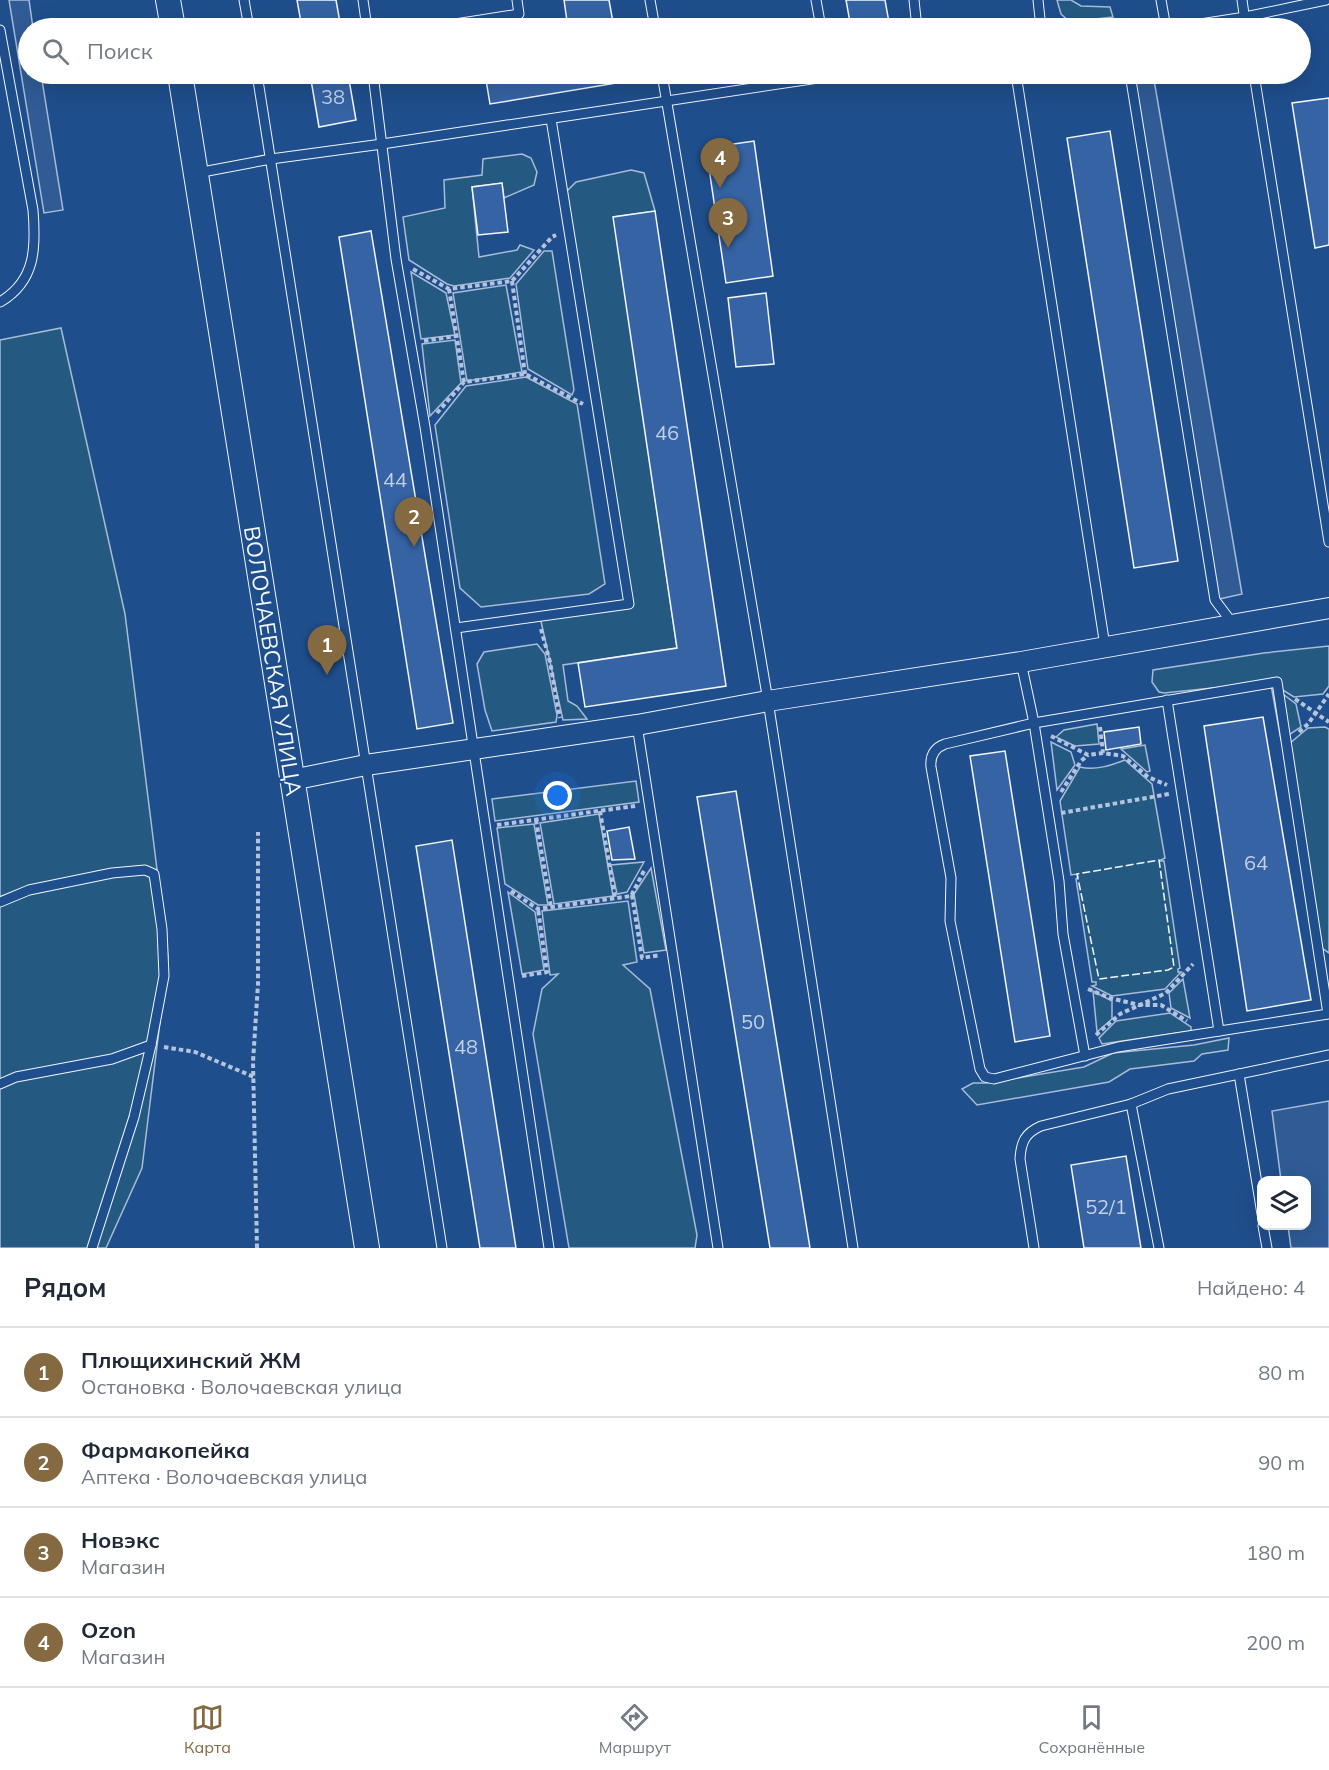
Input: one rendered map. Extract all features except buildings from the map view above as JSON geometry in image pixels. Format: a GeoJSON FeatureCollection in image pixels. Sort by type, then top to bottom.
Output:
{"type":"FeatureCollection","features":[{"type":"Feature","properties":{"kind":"street"},"geometry":{"type":"LineString","coordinates":[[168,0],[171,18]]}},
{"type":"Feature","properties":{"kind":"street","name":"ВОЛОЧАЕВСКАЯ УЛИЦА"},"geometry":{"type":"LineString","coordinates":[[182,84],[367,1248]]}},
{"type":"Feature","properties":{"kind":"street"},"geometry":{"type":"LineString","coordinates":[[292,780],[366,765],[638,725],[768,701],[1022,662],[1329,608]]}},
{"type":"Feature","properties":{"kind":"lane"},"geometry":{"type":"LineString","coordinates":[[244,0],[247,18]]}},
{"type":"Feature","properties":{"kind":"lane"},"geometry":{"type":"LineString","coordinates":[[363,0],[366,18]]}},
{"type":"Feature","properties":{"kind":"lane"},"geometry":{"type":"LineString","coordinates":[[494,18],[519,14],[517,0]]}},
{"type":"Feature","properties":{"kind":"lane"},"geometry":{"type":"LineString","coordinates":[[650,0],[653,18]]}},
{"type":"Feature","properties":{"kind":"lane"},"geometry":{"type":"LineString","coordinates":[[816,0],[819,18]]}},
{"type":"Feature","properties":{"kind":"lane"},"geometry":{"type":"LineString","coordinates":[[914,0],[916,18]]}},
{"type":"Feature","properties":{"kind":"lane"},"geometry":{"type":"LineString","coordinates":[[1038,0],[1040,18]]}},
{"type":"Feature","properties":{"kind":"lane"},"geometry":{"type":"LineString","coordinates":[[1161,0],[1164,18]]}},
{"type":"Feature","properties":{"kind":"lane"},"geometry":{"type":"LineString","coordinates":[[1242,0],[1245,17]]}},
{"type":"Feature","properties":{"kind":"lane"},"geometry":{"type":"LineString","coordinates":[[1239,18],[1326,0]]}},
{"type":"Feature","properties":{"kind":"lane"},"geometry":{"type":"LineString","coordinates":[[0,30],[4,74],[33,210],[35,239],[32,264],[21,284],[10,296],[0,302]]}},
{"type":"Feature","properties":{"kind":"lane"},"geometry":{"type":"LineString","coordinates":[[258,84],[442,1248]]}},
{"type":"Feature","properties":{"kind":"lane"},"geometry":{"type":"LineString","coordinates":[[374,84],[396,259],[456,628],[549,1248]]}},
{"type":"Feature","properties":{"kind":"lane"},"geometry":{"type":"LineString","coordinates":[[665,84],[768,701],[852,1248]]}},
{"type":"Feature","properties":{"kind":"lane"},"geometry":{"type":"LineString","coordinates":[[197,173],[271,159],[550,119],[767,84]]}},
{"type":"Feature","properties":{"kind":"lane"},"geometry":{"type":"LineString","coordinates":[[1018,84],[1105,646]]}},
{"type":"Feature","properties":{"kind":"lane"},"geometry":{"type":"LineString","coordinates":[[1132,84],[1215,600],[1233,624]]}},
{"type":"Feature","properties":{"kind":"lane"},"geometry":{"type":"LineString","coordinates":[[1256,84],[1329,542]]}},
{"type":"Feature","properties":{"kind":"lane"},"geometry":{"type":"LineString","coordinates":[[456,628],[629,604],[550,119]]}},
{"type":"Feature","properties":{"kind":"lane"},"geometry":{"type":"LineString","coordinates":[[1022,662],[1049,815],[1059,881],[1063,933],[1085,1056]]}},
{"type":"Feature","properties":{"kind":"lane"},"geometry":{"type":"LineString","coordinates":[[1277,682],[1328,1014],[1118,1047],[994,1079],[988,1078],[982,1073],[950,921],[951,878],[931,762],[933,753],[945,744],[1034,723],[1099,711],[1277,682]]}},
{"type":"Feature","properties":{"kind":"lane"},"geometry":{"type":"LineString","coordinates":[[1167,700],[1219,1031]]}},
{"type":"Feature","properties":{"kind":"lane"},"geometry":{"type":"LineString","coordinates":[[638,725],[718,1248]]}},
{"type":"Feature","properties":{"kind":"lane"},"geometry":{"type":"LineString","coordinates":[[0,902],[29,890],[112,873],[145,870],[154,874],[162,929],[164,976],[134,1117],[92,1248]]}},
{"type":"Feature","properties":{"kind":"lane"},"geometry":{"type":"LineString","coordinates":[[0,1084],[16,1077],[112,1059],[151,1045]]}},
{"type":"Feature","properties":{"kind":"lane"},"geometry":{"type":"LineString","coordinates":[[1034,1248],[1020,1159],[1024,1137],[1028,1132],[1041,1125],[1131,1104],[1168,1089],[1329,1055]]}},
{"type":"Feature","properties":{"kind":"lane"},"geometry":{"type":"LineString","coordinates":[[1239,1074],[1257,1184]]}},
{"type":"Feature","properties":{"kind":"lane"},"geometry":{"type":"LineString","coordinates":[[1131,1104],[1159,1248]]}},
{"type":"Feature","properties":{"kind":"lane"},"geometry":{"type":"LineString","coordinates":[[1264,1230],[1267,1248]]}},
{"type":"Feature","properties":{"kind":"path"},"geometry":{"type":"LineString","coordinates":[[396,259],[449,289],[512,281],[552,237],[569,231]]}},
{"type":"Feature","properties":{"kind":"path"},"geometry":{"type":"LineString","coordinates":[[512,281],[525,374]]}},
{"type":"Feature","properties":{"kind":"path"},"geometry":{"type":"LineString","coordinates":[[449,289],[464,382]]}},
{"type":"Feature","properties":{"kind":"path"},"geometry":{"type":"LineString","coordinates":[[410,343],[456,336]]}},
{"type":"Feature","properties":{"kind":"path"},"geometry":{"type":"LineString","coordinates":[[425,428],[464,382],[525,374],[579,401],[599,415]]}},
{"type":"Feature","properties":{"kind":"path"},"geometry":{"type":"LineString","coordinates":[[540,617],[539,622],[550,662],[562,735]]}},
{"type":"Feature","properties":{"kind":"path"},"geometry":{"type":"LineString","coordinates":[[1278,687],[1329,722]]}},
{"type":"Feature","properties":{"kind":"path"},"geometry":{"type":"LineString","coordinates":[[1287,741],[1308,724],[1329,694]]}},
{"type":"Feature","properties":{"kind":"path"},"geometry":{"type":"LineString","coordinates":[[1099,711],[1103,753]]}},
{"type":"Feature","properties":{"kind":"path"},"geometry":{"type":"LineString","coordinates":[[1034,723],[1054,739],[1088,755],[1103,753],[1123,756],[1148,777],[1181,791]]}},
{"type":"Feature","properties":{"kind":"path"},"geometry":{"type":"LineString","coordinates":[[1047,805],[1060,793],[1081,761],[1088,755]]}},
{"type":"Feature","properties":{"kind":"path"},"geometry":{"type":"LineString","coordinates":[[1049,815],[1181,791]]}},
{"type":"Feature","properties":{"kind":"path"},"geometry":{"type":"LineString","coordinates":[[485,827],[650,804]]}},
{"type":"Feature","properties":{"kind":"path"},"geometry":{"type":"LineString","coordinates":[[600,811],[615,898]]}},
{"type":"Feature","properties":{"kind":"path"},"geometry":{"type":"LineString","coordinates":[[536,820],[551,907]]}},
{"type":"Feature","properties":{"kind":"path"},"geometry":{"type":"LineString","coordinates":[[257,1248],[254,1077],[259,898],[258,832]]}},
{"type":"Feature","properties":{"kind":"path"},"geometry":{"type":"LineString","coordinates":[[657,854],[646,866],[632,894],[642,958],[672,954]]}},
{"type":"Feature","properties":{"kind":"path"},"geometry":{"type":"LineString","coordinates":[[493,879],[538,909],[632,894]]}},
{"type":"Feature","properties":{"kind":"path"},"geometry":{"type":"LineString","coordinates":[[508,979],[547,972],[538,909]]}},
{"type":"Feature","properties":{"kind":"path"},"geometry":{"type":"LineString","coordinates":[[1083,1043],[1099,1034],[1120,1014],[1166,993],[1206,950]]}},
{"type":"Feature","properties":{"kind":"path"},"geometry":{"type":"LineString","coordinates":[[1072,982],[1110,998],[1139,1005],[1161,1005],[1196,1025],[1219,1031]]}},
{"type":"Feature","properties":{"kind":"path"},"geometry":{"type":"LineString","coordinates":[[151,1045],[195,1052],[254,1077]]}},
{"type":"Feature","properties":{"kind":"shaded area"},"geometry":{"type":"Polygon","coordinates":[[[9,0],[29,0],[32,18],[18,18],[18,55],[9,0]]]}},
{"type":"Feature","properties":{"kind":"shaded area"},"geometry":{"type":"Polygon","coordinates":[[[1057,0],[1071,0],[1081,6],[1110,7],[1113,17],[1066,18],[1061,14],[1057,0]]]}},
{"type":"Feature","properties":{"kind":"shaded area"},"geometry":{"type":"Polygon","coordinates":[[[23,84],[43,84],[63,210],[44,213],[23,84]]]}},
{"type":"Feature","properties":{"kind":"shaded area"},"geometry":{"type":"Polygon","coordinates":[[[1132,84],[1155,84],[1242,594],[1215,600],[1132,84]]]}},
{"type":"Feature","properties":{"kind":"shaded area"},"geometry":{"type":"Polygon","coordinates":[[[522,154],[531,158],[537,172],[534,185],[504,198],[502,183],[472,187],[479,257],[517,250],[520,245],[534,250],[510,278],[454,286],[409,260],[403,217],[445,208],[444,180],[482,175],[483,159],[522,154]]]}},
{"type":"Feature","properties":{"kind":"shaded area"},"geometry":{"type":"Polygon","coordinates":[[[631,170],[644,173],[655,211],[614,217],[677,648],[563,665],[568,701],[577,706],[587,719],[563,720],[540,617],[629,603],[567,191],[576,182],[631,170]]]}},
{"type":"Feature","properties":{"kind":"shaded area"},"geometry":{"type":"Polygon","coordinates":[[[544,251],[552,251],[574,390],[572,395],[528,369],[516,284],[544,251]]]}},
{"type":"Feature","properties":{"kind":"shaded area"},"geometry":{"type":"Polygon","coordinates":[[[411,272],[446,293],[455,335],[421,339],[411,272]]]}},
{"type":"Feature","properties":{"kind":"shaded area"},"geometry":{"type":"Polygon","coordinates":[[[506,285],[522,372],[467,381],[453,293],[506,285]]]}},
{"type":"Feature","properties":{"kind":"shaded area"},"geometry":{"type":"Polygon","coordinates":[[[61,328],[125,614],[168,957],[142,1168],[106,1248],[0,1248],[0,340],[61,328]]]}},
{"type":"Feature","properties":{"kind":"shaded area"},"geometry":{"type":"Polygon","coordinates":[[[455,340],[461,383],[430,416],[422,344],[455,340]]]}},
{"type":"Feature","properties":{"kind":"shaded area"},"geometry":{"type":"Polygon","coordinates":[[[526,377],[577,404],[605,584],[589,594],[481,607],[460,588],[435,425],[466,386],[526,377]]]}},
{"type":"Feature","properties":{"kind":"shaded area"},"geometry":{"type":"Polygon","coordinates":[[[537,644],[545,654],[557,715],[556,722],[492,731],[485,710],[477,664],[484,652],[537,644]]]}},
{"type":"Feature","properties":{"kind":"shaded area"},"geometry":{"type":"Polygon","coordinates":[[[1329,646],[1329,686],[1323,694],[1294,697],[1270,682],[1164,693],[1159,692],[1152,682],[1153,670],[1264,653],[1329,646]]]}},
{"type":"Feature","properties":{"kind":"shaded area"},"geometry":{"type":"Polygon","coordinates":[[[1271,685],[1296,704],[1301,727],[1281,740],[1271,685]]]}},
{"type":"Feature","properties":{"kind":"shaded area"},"geometry":{"type":"Polygon","coordinates":[[[1097,724],[1099,744],[1075,746],[1056,737],[1064,730],[1097,724]]]}},
{"type":"Feature","properties":{"kind":"shaded area"},"geometry":{"type":"Polygon","coordinates":[[[1325,727],[1329,729],[1329,953],[1322,948],[1289,744],[1308,728],[1325,727]]]}},
{"type":"Feature","properties":{"kind":"shaded area"},"geometry":{"type":"Polygon","coordinates":[[[1051,742],[1071,752],[1075,765],[1057,790],[1051,742]]]}},
{"type":"Feature","properties":{"kind":"shaded area"},"geometry":{"type":"Polygon","coordinates":[[[1145,745],[1150,771],[1147,772],[1121,749],[1145,745]]]}},
{"type":"Feature","properties":{"kind":"shaded area"},"geometry":{"type":"Polygon","coordinates":[[[1125,760],[1152,784],[1165,858],[1159,861],[1164,861],[1180,968],[1178,972],[1181,972],[1165,989],[1112,996],[1092,986],[1096,985],[1096,982],[1092,982],[1076,879],[1078,877],[1077,874],[1071,875],[1060,801],[1080,767],[1097,768],[1125,760]]]}},
{"type":"Feature","properties":{"kind":"shaded area"},"geometry":{"type":"Polygon","coordinates":[[[636,781],[639,802],[495,821],[492,799],[636,781]]]}},
{"type":"Feature","properties":{"kind":"shaded area"},"geometry":{"type":"Polygon","coordinates":[[[599,814],[613,896],[554,904],[540,823],[599,814]]]}},
{"type":"Feature","properties":{"kind":"shaded area"},"geometry":{"type":"Polygon","coordinates":[[[534,824],[548,905],[538,905],[505,884],[497,828],[534,824]]]}},
{"type":"Feature","properties":{"kind":"shaded area"},"geometry":{"type":"Polygon","coordinates":[[[644,862],[627,892],[617,894],[611,865],[644,862]]]}},
{"type":"Feature","properties":{"kind":"shaded area"},"geometry":{"type":"Polygon","coordinates":[[[651,868],[666,950],[644,953],[634,894],[651,868]]]}},
{"type":"Feature","properties":{"kind":"shaded area"},"geometry":{"type":"Polygon","coordinates":[[[508,892],[535,912],[544,970],[522,974],[508,892]]]}},
{"type":"Feature","properties":{"kind":"shaded area"},"geometry":{"type":"Polygon","coordinates":[[[628,901],[637,962],[623,965],[650,989],[697,1235],[695,1248],[569,1248],[533,1034],[542,989],[558,974],[550,975],[542,911],[628,901]]]}},
{"type":"Feature","properties":{"kind":"shaded area"},"geometry":{"type":"Polygon","coordinates":[[[1183,979],[1190,1018],[1171,1008],[1169,993],[1183,979]]]}},
{"type":"Feature","properties":{"kind":"shaded area"},"geometry":{"type":"Polygon","coordinates":[[[1093,991],[1112,1001],[1112,1019],[1097,1032],[1093,991]]]}},
{"type":"Feature","properties":{"kind":"shaded area"},"geometry":{"type":"Polygon","coordinates":[[[1170,1013],[1191,1027],[1191,1031],[1102,1044],[1099,1038],[1116,1021],[1170,1013]]]}},
{"type":"Feature","properties":{"kind":"shaded area"},"geometry":{"type":"Polygon","coordinates":[[[1229,1038],[1228,1050],[1202,1054],[1194,1061],[1130,1069],[1109,1082],[977,1105],[962,1089],[973,1083],[987,1083],[1084,1067],[1113,1053],[1194,1045],[1229,1038]]]}},
{"type":"Feature","properties":{"kind":"shaded area"},"geometry":{"type":"Polygon","coordinates":[[[1329,1101],[1329,1248],[1291,1248],[1289,1230],[1311,1230],[1311,1176],[1280,1176],[1272,1111],[1329,1101]]]}},
{"type":"Feature","properties":{"kind":"fence"},"geometry":{"type":"LineString","coordinates":[[1159,860],[1174,967],[1168,970],[1099,979],[1077,874],[1159,860]]}},
{"type":"Feature","properties":{"kind":"place","name":"Ozon"},"geometry":{"type":"Point","coordinates":[720,188]}},
{"type":"Feature","properties":{"kind":"place","name":"Новэкс"},"geometry":{"type":"Point","coordinates":[728,248]}},
{"type":"Feature","properties":{"kind":"place","name":"Фармакопейка"},"geometry":{"type":"Point","coordinates":[414,547]}},
{"type":"Feature","properties":{"kind":"place","name":"Плющихинский ЖМ"},"geometry":{"type":"Point","coordinates":[327,675]}}]}
